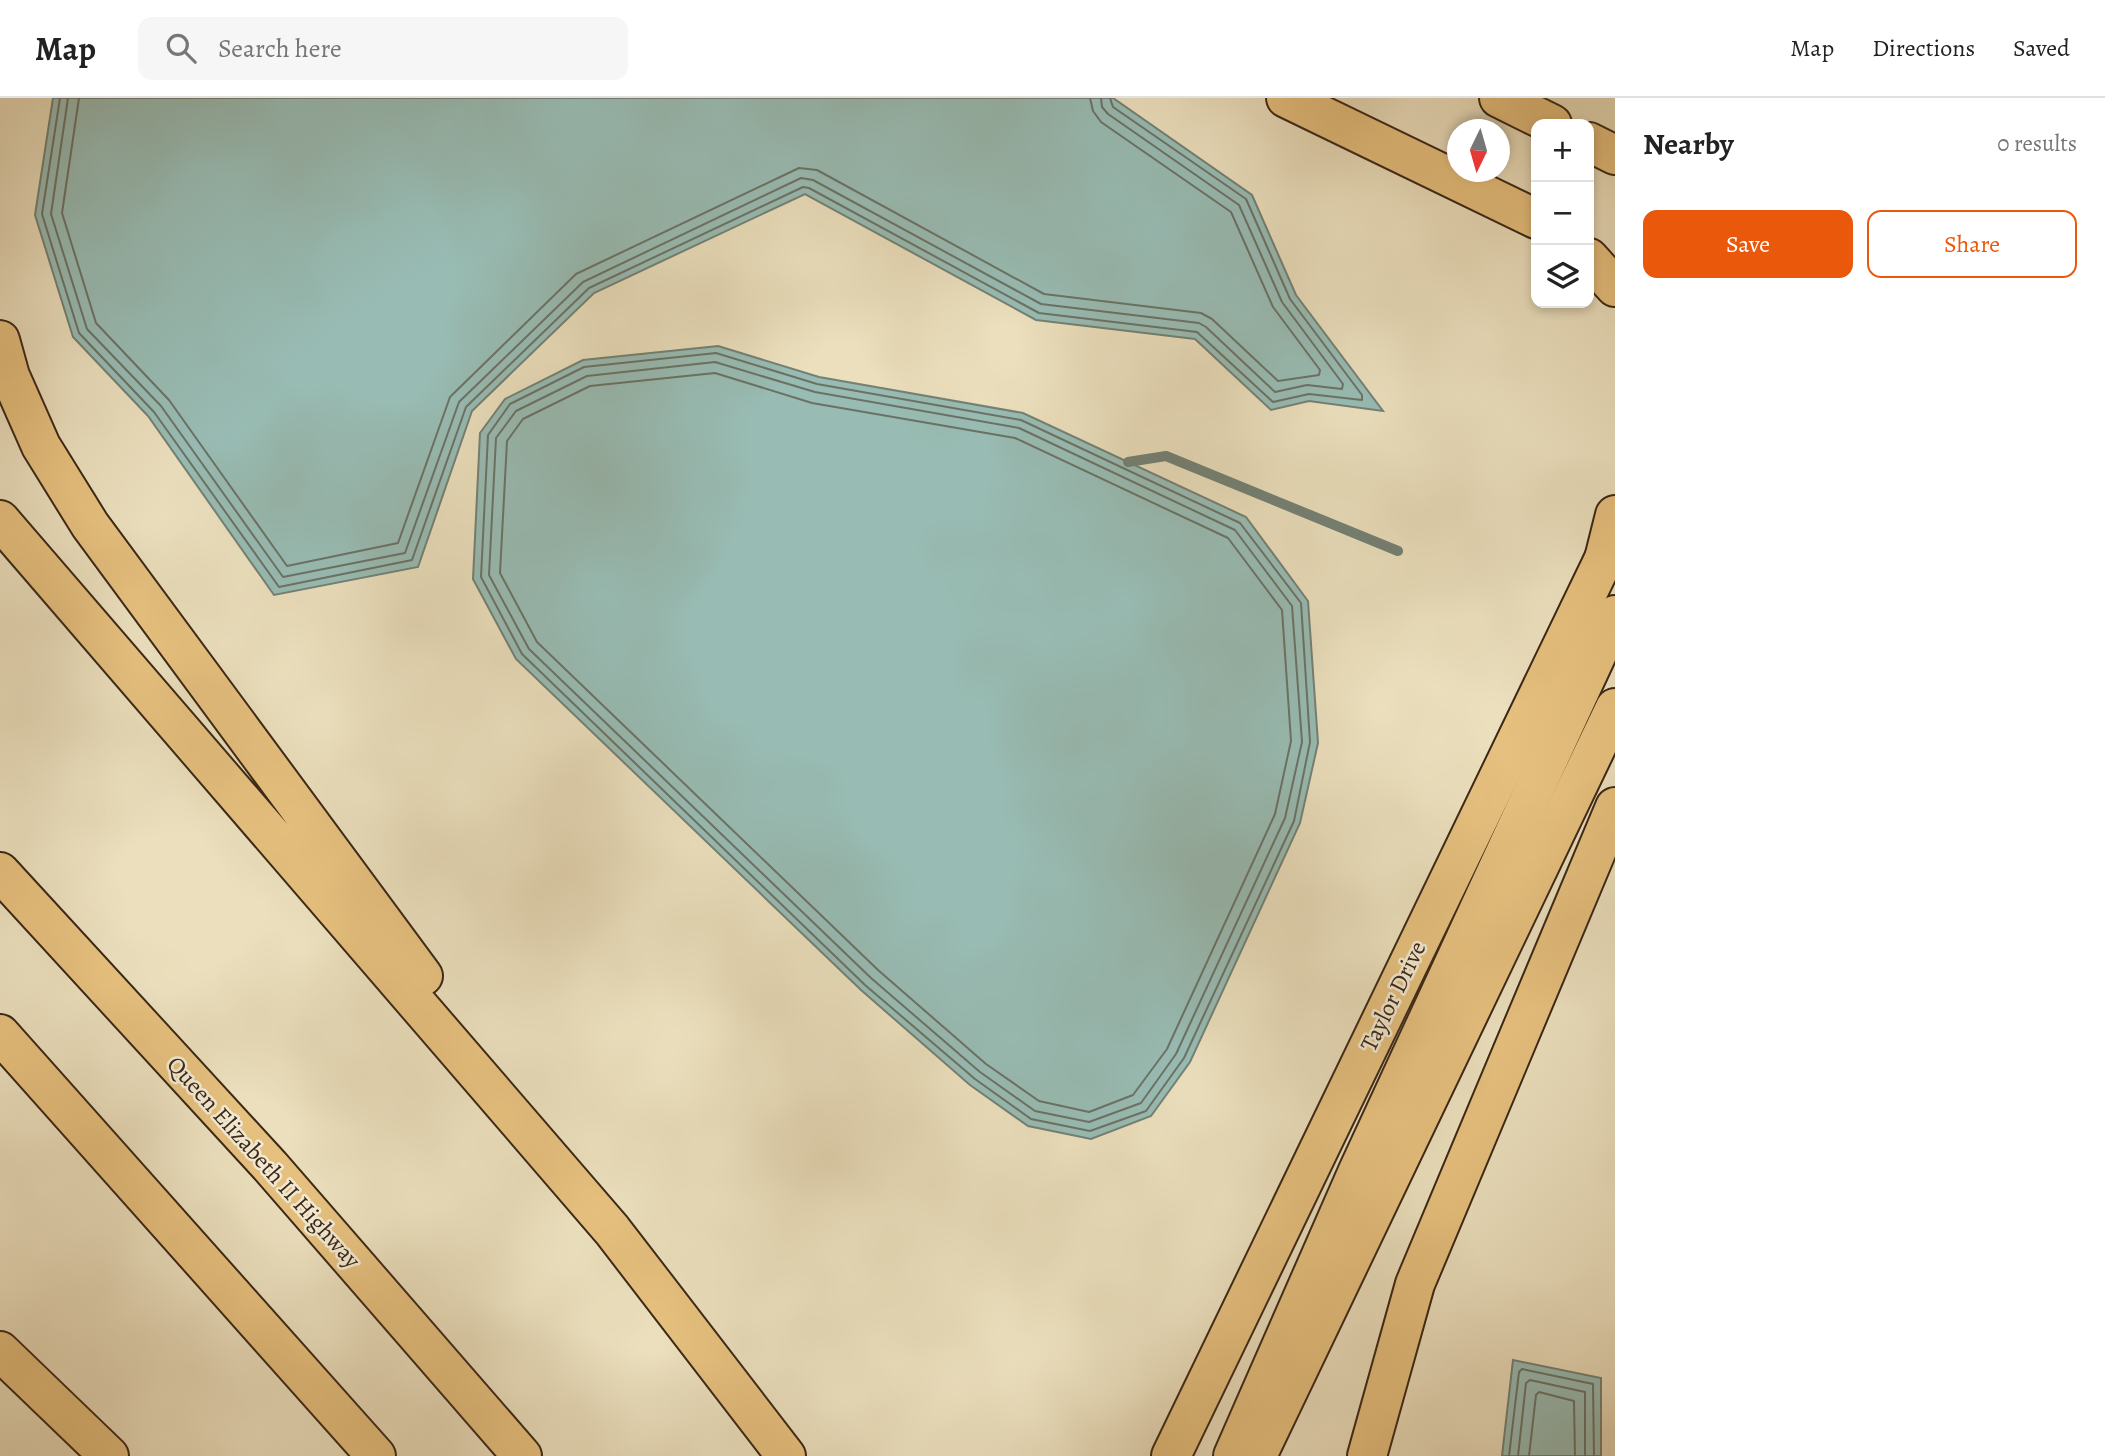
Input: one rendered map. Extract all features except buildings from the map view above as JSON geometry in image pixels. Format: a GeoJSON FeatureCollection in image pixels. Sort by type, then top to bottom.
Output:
{"type":"FeatureCollection","features":[{"type":"Feature","properties":{"kind":"main road"},"geometry":{"type":"LineString","coordinates":[[1286,98],[1531,217]]}},
{"type":"Feature","properties":{"kind":"main road"},"geometry":{"type":"LineString","coordinates":[[1499,98],[1542,119]]}},
{"type":"Feature","properties":{"kind":"main road"},"geometry":{"type":"LineString","coordinates":[[1594,144],[1615,155]]}},
{"type":"Feature","properties":{"kind":"main road"},"geometry":{"type":"LineString","coordinates":[[1594,264],[1615,287]]}},
{"type":"Feature","properties":{"kind":"main road"},"geometry":{"type":"LineString","coordinates":[[0,340],[10,376],[41,446],[90,525],[612,1230],[786,1456]]}},
{"type":"Feature","properties":{"kind":"main road","name":"Taylor Drive"},"geometry":{"type":"LineString","coordinates":[[1171,1456],[1609,548],[1615,515]]}},
{"type":"Feature","properties":{"kind":"main road"},"geometry":{"type":"LineString","coordinates":[[0,520],[612,1230]]}},
{"type":"Feature","properties":{"kind":"main road"},"geometry":{"type":"LineString","coordinates":[[1233,1456],[1358,1171],[1615,615]]}},
{"type":"Feature","properties":{"kind":"main road"},"geometry":{"type":"LineString","coordinates":[[1257,1456],[1615,708]]}},
{"type":"Feature","properties":{"kind":"main road"},"geometry":{"type":"LineString","coordinates":[[1367,1456],[1415,1284],[1615,807]]}},
{"type":"Feature","properties":{"kind":"main road","name":"Queen Elizabeth II Highway"},"geometry":{"type":"LineString","coordinates":[[0,872],[270,1166],[522,1456]]}},
{"type":"Feature","properties":{"kind":"main road"},"geometry":{"type":"LineString","coordinates":[[0,1034],[376,1456]]}},
{"type":"Feature","properties":{"kind":"main road"},"geometry":{"type":"LineString","coordinates":[[0,1351],[109,1456]]}},
{"type":"Feature","properties":{"kind":"water"},"geometry":{"type":"Polygon","coordinates":[[[53,98],[1113,98],[1252,195],[1296,295],[1383,411],[1309,401],[1271,410],[1195,339],[1036,320],[805,194],[594,293],[472,411],[418,567],[274,595],[148,416],[73,337],[35,215],[53,98]]]}},
{"type":"Feature","properties":{"kind":"water"},"geometry":{"type":"Polygon","coordinates":[[[718,346],[819,377],[1023,413],[1246,517],[1308,601],[1318,743],[1300,823],[1190,1062],[1151,1116],[1091,1139],[1028,1126],[970,1085],[861,990],[516,659],[473,579],[480,433],[505,399],[583,360],[718,346]]]}},
{"type":"Feature","properties":{"kind":"water"},"geometry":{"type":"Polygon","coordinates":[[[1513,1360],[1601,1378],[1601,1456],[1502,1456],[1513,1360]]]}},
{"type":"Feature","properties":{"kind":"waterway"},"geometry":{"type":"LineString","coordinates":[[1128,462],[1166,456],[1398,551]]}}]}
